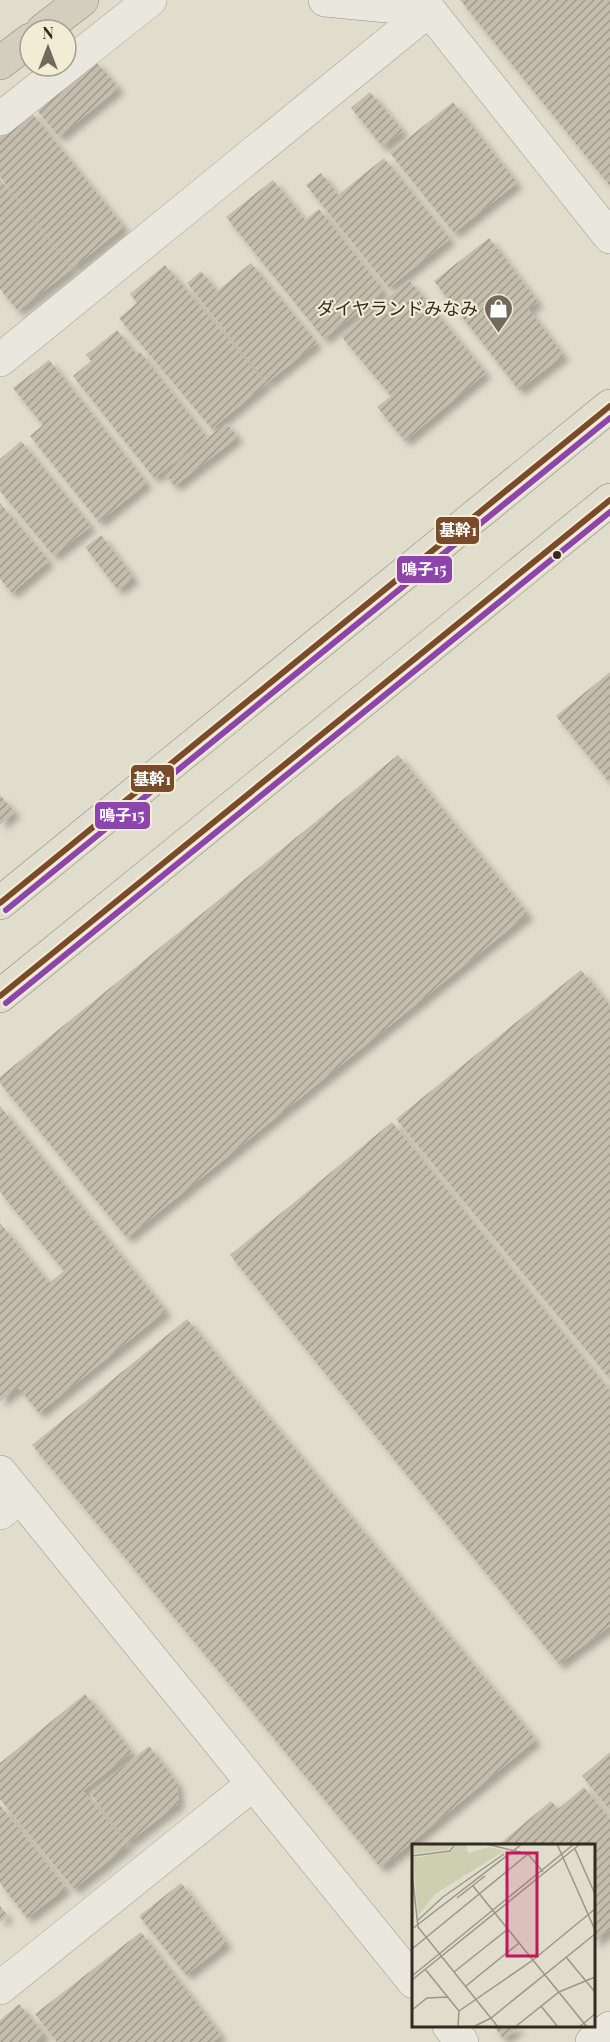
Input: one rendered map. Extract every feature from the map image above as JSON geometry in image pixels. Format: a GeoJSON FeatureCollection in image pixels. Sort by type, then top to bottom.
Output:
{"type":"FeatureCollection","features":[{"type":"Feature","properties":{"kind":"highway"},"geometry":{"type":"LineString","coordinates":[[58,18],[81,0]]}},
{"type":"Feature","properties":{"kind":"highway"},"geometry":{"type":"LineString","coordinates":[[0,63],[18,49]]}},
{"type":"Feature","properties":{"kind":"main road"},"geometry":{"type":"LineString","coordinates":[[0,903],[610,406]]}},
{"type":"Feature","properties":{"kind":"main road"},"geometry":{"type":"LineString","coordinates":[[0,996],[610,500]]}},
{"type":"Feature","properties":{"kind":"street"},"geometry":{"type":"LineString","coordinates":[[0,119],[150,0]]}},
{"type":"Feature","properties":{"kind":"street"},"geometry":{"type":"LineString","coordinates":[[325,0],[429,10],[610,237]]}},
{"type":"Feature","properties":{"kind":"street"},"geometry":{"type":"LineString","coordinates":[[0,360],[429,10]]}},
{"type":"Feature","properties":{"kind":"street"},"geometry":{"type":"LineString","coordinates":[[7,1494],[254,1785],[412,1980]]}},
{"type":"Feature","properties":{"kind":"street"},"geometry":{"type":"LineString","coordinates":[[0,1988],[254,1785]]}},
{"type":"Feature","properties":{"kind":"street"},"geometry":{"type":"LineString","coordinates":[[451,2027],[462,2042]]}},
{"type":"Feature","properties":{"kind":"street"},"geometry":{"type":"LineString","coordinates":[[592,2042],[610,2028]]}},
{"type":"Feature","properties":{"kind":"building"},"geometry":{"type":"Polygon","coordinates":[[[460,0],[610,0],[610,186],[460,0]]]}},
{"type":"Feature","properties":{"kind":"building"},"geometry":{"type":"Polygon","coordinates":[[[95,61],[119,88],[59,137],[36,109],[74,78],[78,78],[78,75],[95,61]]]}},
{"type":"Feature","properties":{"kind":"building"},"geometry":{"type":"Polygon","coordinates":[[[370,92],[403,131],[383,147],[351,108],[370,92]]]}},
{"type":"Feature","properties":{"kind":"building"},"geometry":{"type":"Polygon","coordinates":[[[453,102],[517,183],[454,233],[390,153],[453,102]]]}},
{"type":"Feature","properties":{"kind":"building"},"geometry":{"type":"Polygon","coordinates":[[[31,112],[124,227],[73,268],[0,177],[0,137],[31,112]]]}},
{"type":"Feature","properties":{"kind":"building"},"geometry":{"type":"Polygon","coordinates":[[[384,158],[450,239],[389,288],[306,185],[321,173],[338,195],[384,158]]]}},
{"type":"Feature","properties":{"kind":"building"},"geometry":{"type":"Polygon","coordinates":[[[0,179],[72,269],[18,311],[0,289],[0,179]]]}},
{"type":"Feature","properties":{"kind":"building"},"geometry":{"type":"Polygon","coordinates":[[[273,180],[305,220],[319,209],[384,291],[324,339],[226,217],[273,180]]]}},
{"type":"Feature","properties":{"kind":"building"},"geometry":{"type":"Polygon","coordinates":[[[489,238],[538,302],[528,309],[564,355],[519,390],[434,281],[489,238]]]}},
{"type":"Feature","properties":{"kind":"building"},"geometry":{"type":"Polygon","coordinates":[[[251,263],[317,343],[267,383],[187,283],[201,271],[217,291],[251,263]]]}},
{"type":"Feature","properties":{"kind":"building"},"geometry":{"type":"Polygon","coordinates":[[[165,265],[266,384],[212,429],[119,318],[137,303],[130,294],[165,265]]]}},
{"type":"Feature","properties":{"kind":"building"},"geometry":{"type":"Polygon","coordinates":[[[409,280],[486,373],[405,441],[377,407],[391,396],[341,336],[409,280]]]}},
{"type":"Feature","properties":{"kind":"building"},"geometry":{"type":"Polygon","coordinates":[[[117,330],[137,355],[140,352],[207,437],[154,478],[73,376],[91,361],[86,355],[117,330]]]}},
{"type":"Feature","properties":{"kind":"building"},"geometry":{"type":"Polygon","coordinates":[[[49,360],[147,483],[99,522],[30,436],[43,425],[13,388],[49,360]]]}},
{"type":"Feature","properties":{"kind":"building"},"geometry":{"type":"Polygon","coordinates":[[[226,423],[238,437],[175,486],[164,473],[226,423]]]}},
{"type":"Feature","properties":{"kind":"building"},"geometry":{"type":"Polygon","coordinates":[[[21,441],[91,526],[54,556],[0,491],[0,459],[21,441]]]}},
{"type":"Feature","properties":{"kind":"building"},"geometry":{"type":"Polygon","coordinates":[[[0,503],[49,561],[12,593],[0,579],[0,503]]]}},
{"type":"Feature","properties":{"kind":"building"},"geometry":{"type":"Polygon","coordinates":[[[101,535],[134,578],[118,590],[85,547],[101,535]]]}},
{"type":"Feature","properties":{"kind":"building"},"geometry":{"type":"Polygon","coordinates":[[[610,672],[610,783],[556,716],[610,672]]]}},
{"type":"Feature","properties":{"kind":"building"},"geometry":{"type":"Polygon","coordinates":[[[398,755],[528,914],[127,1238],[0,1083],[0,1077],[398,755]]]}},
{"type":"Feature","properties":{"kind":"building"},"geometry":{"type":"Polygon","coordinates":[[[0,795],[15,812],[0,825],[0,795]]]}},
{"type":"Feature","properties":{"kind":"building"},"geometry":{"type":"Polygon","coordinates":[[[581,970],[610,1006],[610,1379],[396,1119],[581,970]]]}},
{"type":"Feature","properties":{"kind":"building"},"geometry":{"type":"Polygon","coordinates":[[[0,1106],[166,1311],[39,1413],[18,1387],[0,1402],[0,1223],[49,1283],[64,1271],[0,1192],[0,1106]]]}},
{"type":"Feature","properties":{"kind":"building"},"geometry":{"type":"Polygon","coordinates":[[[392,1122],[610,1391],[610,1626],[559,1664],[230,1255],[392,1122]]]}},
{"type":"Feature","properties":{"kind":"building"},"geometry":{"type":"Polygon","coordinates":[[[187,1319],[536,1740],[381,1868],[32,1445],[187,1319]]]}},
{"type":"Feature","properties":{"kind":"building"},"geometry":{"type":"Polygon","coordinates":[[[85,1694],[132,1752],[83,1791],[128,1845],[74,1889],[0,1799],[0,1763],[85,1694]]]}},
{"type":"Feature","properties":{"kind":"building"},"geometry":{"type":"Polygon","coordinates":[[[149,1746],[177,1783],[179,1803],[128,1843],[90,1793],[149,1746]]]}},
{"type":"Feature","properties":{"kind":"building"},"geometry":{"type":"Polygon","coordinates":[[[610,1752],[610,1810],[582,1776],[610,1752]]]}},
{"type":"Feature","properties":{"kind":"building"},"geometry":{"type":"Polygon","coordinates":[[[584,1787],[610,1819],[610,1929],[595,1942],[595,1844],[499,1844],[551,1801],[558,1809],[584,1787]]]}},
{"type":"Feature","properties":{"kind":"building"},"geometry":{"type":"Polygon","coordinates":[[[0,1805],[66,1888],[27,1918],[0,1883],[0,1805]]]}},
{"type":"Feature","properties":{"kind":"building"},"geometry":{"type":"Polygon","coordinates":[[[181,1883],[227,1943],[186,1975],[139,1916],[181,1883]]]}},
{"type":"Feature","properties":{"kind":"building"},"geometry":{"type":"Polygon","coordinates":[[[0,1906],[8,1916],[0,1922],[0,1906]]]}},
{"type":"Feature","properties":{"kind":"building"},"geometry":{"type":"Polygon","coordinates":[[[141,1932],[221,2035],[213,2042],[57,2042],[35,2014],[141,1932]]]}},
{"type":"Feature","properties":{"kind":"building"},"geometry":{"type":"Polygon","coordinates":[[[19,2004],[45,2035],[37,2042],[0,2042],[0,2020],[19,2004]]]}},
{"type":"Feature","properties":{"kind":"building"},"geometry":{"type":"Polygon","coordinates":[[[494,2027],[520,2027],[504,2039],[494,2027]]]}},
{"type":"Feature","properties":{"kind":"transit line","name":"基幹1"},"geometry":{"type":"LineString","coordinates":[[0,903],[610,406]]}},
{"type":"Feature","properties":{"kind":"transit line","name":"鳴子15"},"geometry":{"type":"LineString","coordinates":[[6,910],[610,418]]}},
{"type":"Feature","properties":{"kind":"transit line","name":"基幹1"},"geometry":{"type":"LineString","coordinates":[[0,996],[610,500]]}},
{"type":"Feature","properties":{"kind":"transit line","name":"鳴子15"},"geometry":{"type":"LineString","coordinates":[[6,1003],[610,512]]}},
{"type":"Feature","properties":{"kind":"place","name":"ダイヤランドみなみ"},"geometry":{"type":"Point","coordinates":[499,334]}}]}
